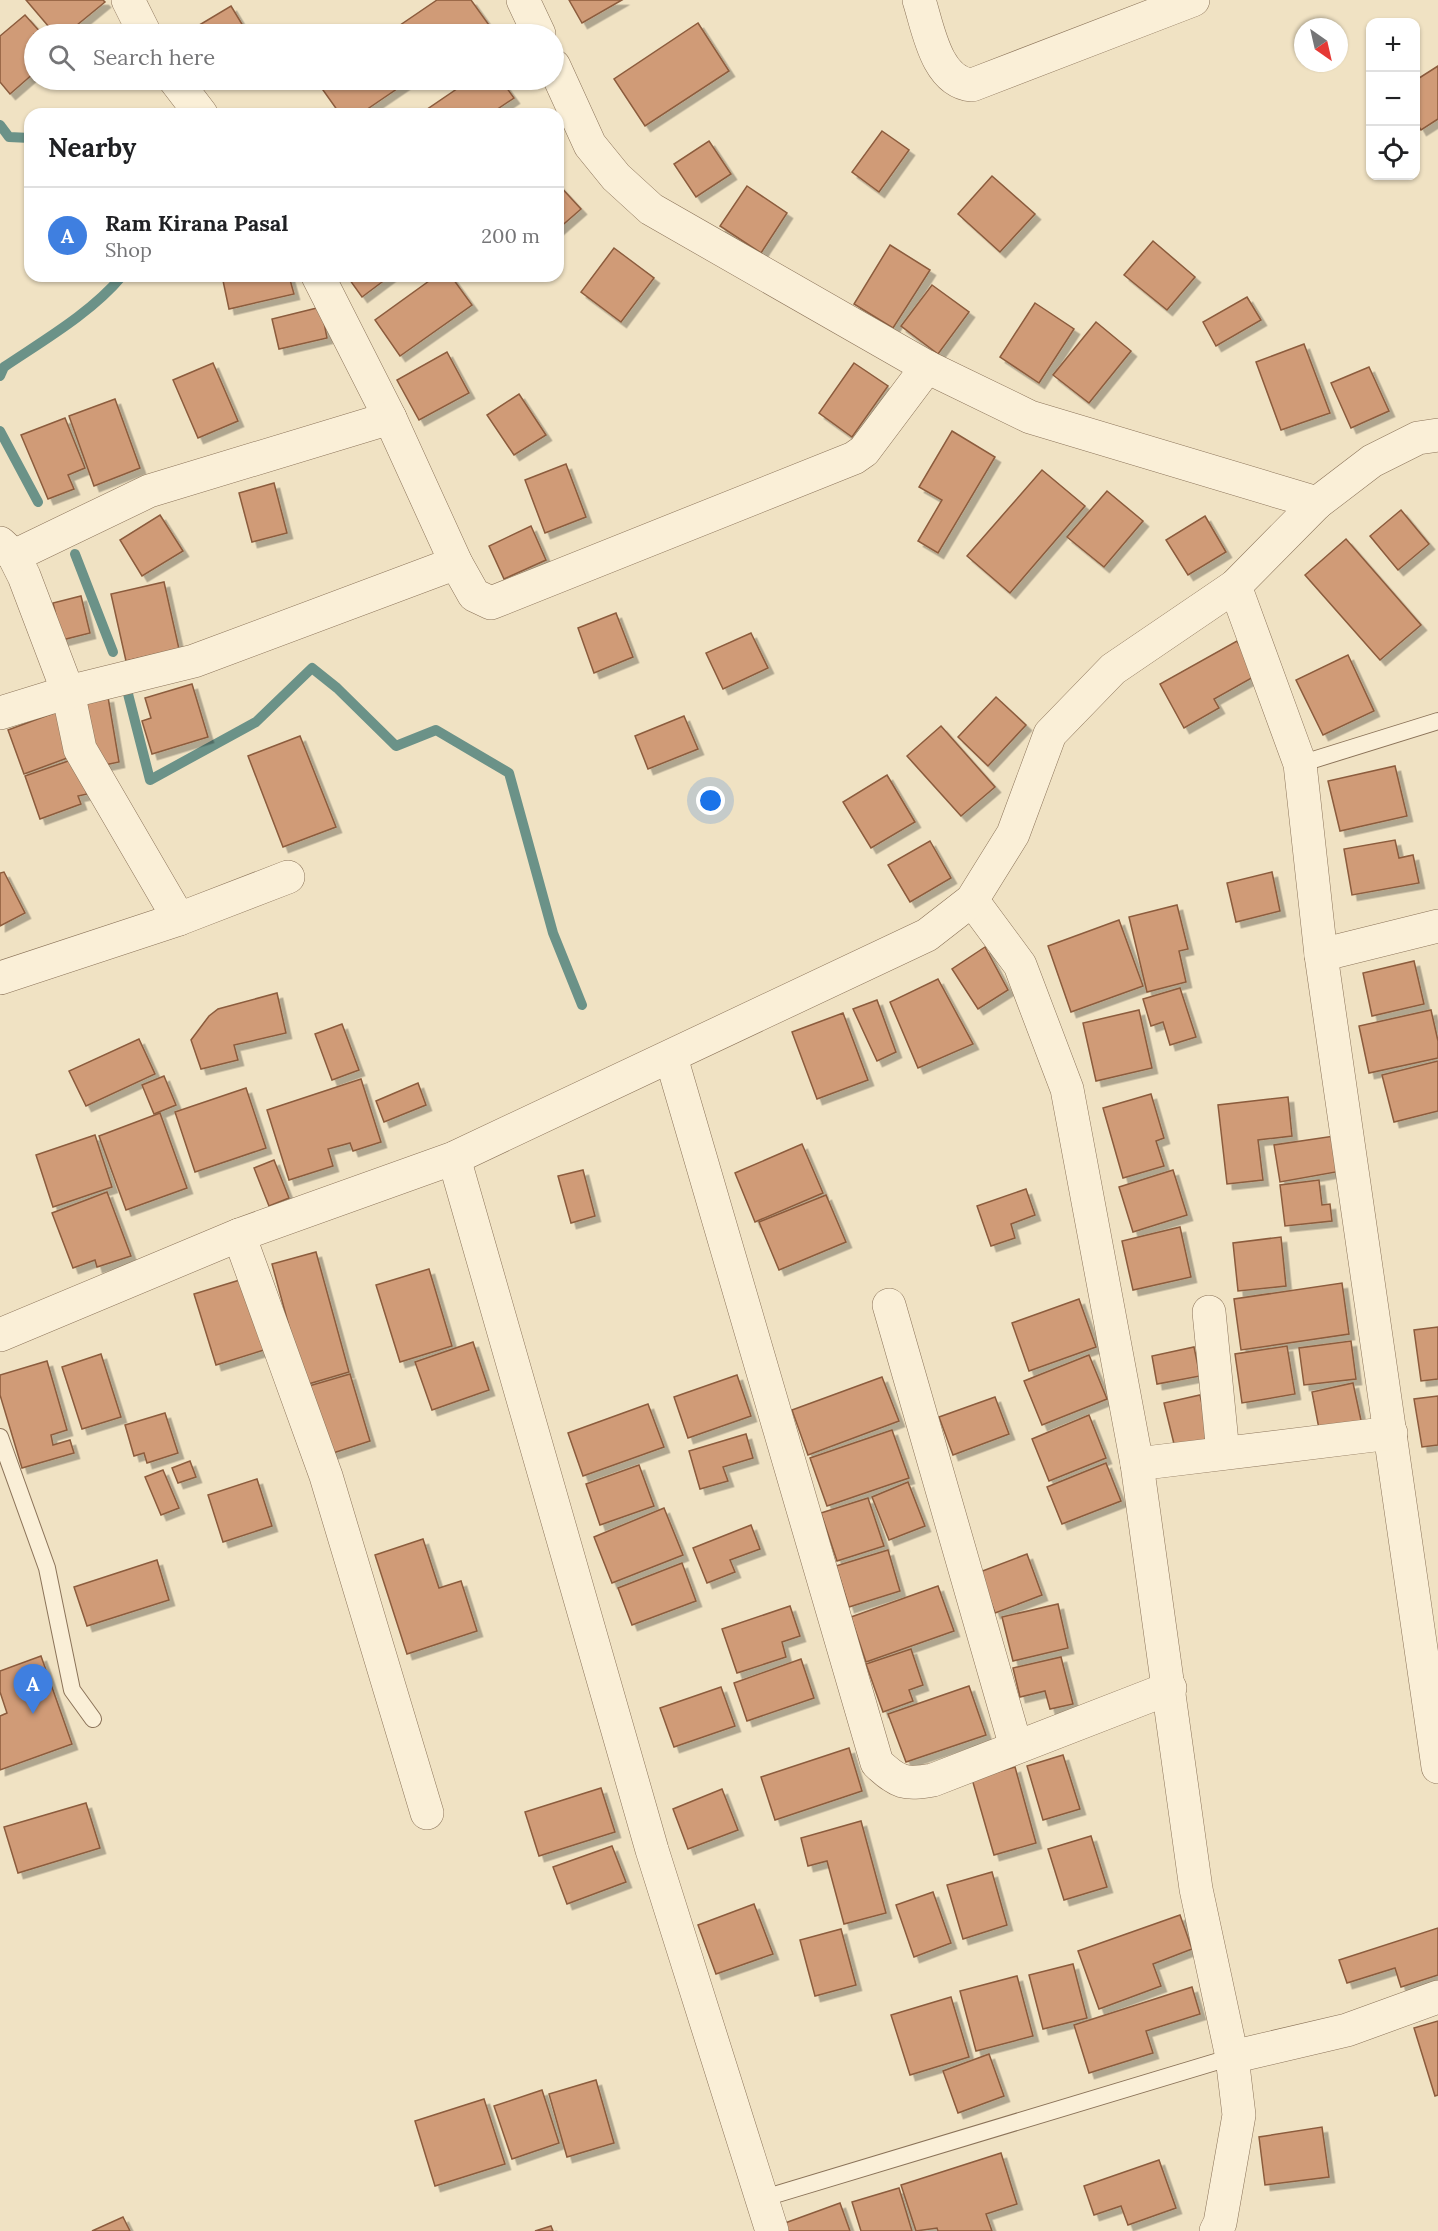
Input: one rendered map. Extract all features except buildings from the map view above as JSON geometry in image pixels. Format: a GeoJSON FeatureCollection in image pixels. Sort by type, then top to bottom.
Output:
{"type":"FeatureCollection","features":[{"type":"Feature","properties":{"kind":"street"},"geometry":{"type":"LineString","coordinates":[[128,0],[140,24]]}},
{"type":"Feature","properties":{"kind":"street"},"geometry":{"type":"LineString","coordinates":[[523,0],[534,24]]}},
{"type":"Feature","properties":{"kind":"street"},"geometry":{"type":"LineString","coordinates":[[919,0],[942,64],[956,80],[972,85],[1193,0]]}},
{"type":"Feature","properties":{"kind":"street"},"geometry":{"type":"LineString","coordinates":[[564,88],[590,145],[616,177],[651,209],[927,367],[1044,423],[1317,503]]}},
{"type":"Feature","properties":{"kind":"street"},"geometry":{"type":"LineString","coordinates":[[183,90],[196,108]]}},
{"type":"Feature","properties":{"kind":"street"},"geometry":{"type":"LineString","coordinates":[[321,282],[390,418],[456,563],[474,595],[491,603],[501,601],[839,464],[864,451],[927,367]]}},
{"type":"Feature","properties":{"kind":"street"},"geometry":{"type":"LineString","coordinates":[[179,919],[80,749],[68,692],[24,576],[7,550],[149,491],[390,418]]}},
{"type":"Feature","properties":{"kind":"street"},"geometry":{"type":"LineString","coordinates":[[0,1335],[239,1235],[454,1158],[927,935],[972,900],[1013,834],[1050,734],[1113,669],[1236,586],[1317,503],[1372,461],[1418,438],[1438,435]]}},
{"type":"Feature","properties":{"kind":"street"},"geometry":{"type":"LineString","coordinates":[[0,713],[68,692],[194,661],[456,563]]}},
{"type":"Feature","properties":{"kind":"street"},"geometry":{"type":"LineString","coordinates":[[1236,586],[1300,764],[1321,955],[1434,1714],[1438,1767]]}},
{"type":"Feature","properties":{"kind":"street"},"geometry":{"type":"LineString","coordinates":[[0,978],[179,919],[288,877]]}},
{"type":"Feature","properties":{"kind":"street"},"geometry":{"type":"LineString","coordinates":[[972,900],[1020,965],[1067,1089],[1137,1464],[1170,1688],[1196,1889],[1232,2057],[1239,2115],[1213,2228]]}},
{"type":"Feature","properties":{"kind":"street"},"geometry":{"type":"LineString","coordinates":[[1321,955],[1438,926]]}},
{"type":"Feature","properties":{"kind":"street"},"geometry":{"type":"LineString","coordinates":[[671,1057],[877,1763],[892,1778],[910,1784],[933,1780],[1170,1688]]}},
{"type":"Feature","properties":{"kind":"street"},"geometry":{"type":"LineString","coordinates":[[454,1158],[652,1851],[772,2231]]}},
{"type":"Feature","properties":{"kind":"street"},"geometry":{"type":"LineString","coordinates":[[239,1235],[326,1476],[427,1813]]}},
{"type":"Feature","properties":{"kind":"street"},"geometry":{"type":"LineString","coordinates":[[888,1305],[1016,1747]]}},
{"type":"Feature","properties":{"kind":"street"},"geometry":{"type":"LineString","coordinates":[[1209,1312],[1223,1453]]}},
{"type":"Feature","properties":{"kind":"street"},"geometry":{"type":"LineString","coordinates":[[1137,1464],[1391,1433]]}},
{"type":"Feature","properties":{"kind":"street"},"geometry":{"type":"LineString","coordinates":[[1232,2057],[1347,2030],[1438,1997]]}},
{"type":"Feature","properties":{"kind":"lane"},"geometry":{"type":"LineString","coordinates":[[1300,764],[1438,721]]}},
{"type":"Feature","properties":{"kind":"lane"},"geometry":{"type":"LineString","coordinates":[[0,1437],[47,1568],[72,1690],[93,1719]]}},
{"type":"Feature","properties":{"kind":"lane"},"geometry":{"type":"LineString","coordinates":[[761,2199],[1232,2057]]}},
{"type":"Feature","properties":{"kind":"waterway"},"geometry":{"type":"LineString","coordinates":[[0,125],[9,137],[24,138]]}},
{"type":"Feature","properties":{"kind":"waterway"},"geometry":{"type":"LineString","coordinates":[[0,376],[4,367],[82,314],[116,282]]}},
{"type":"Feature","properties":{"kind":"waterway"},"geometry":{"type":"LineString","coordinates":[[0,431],[38,502]]}},
{"type":"Feature","properties":{"kind":"waterway"},"geometry":{"type":"LineString","coordinates":[[75,554],[113,652]]}},
{"type":"Feature","properties":{"kind":"waterway"},"geometry":{"type":"LineString","coordinates":[[127,690],[150,780],[256,722],[312,668],[337,688],[396,746],[436,730],[509,773],[553,933],[582,1005]]}},
{"type":"Feature","properties":{"kind":"place","name":"Ram Kirana Pasal"},"geometry":{"type":"Point","coordinates":[33,1714]}}]}
